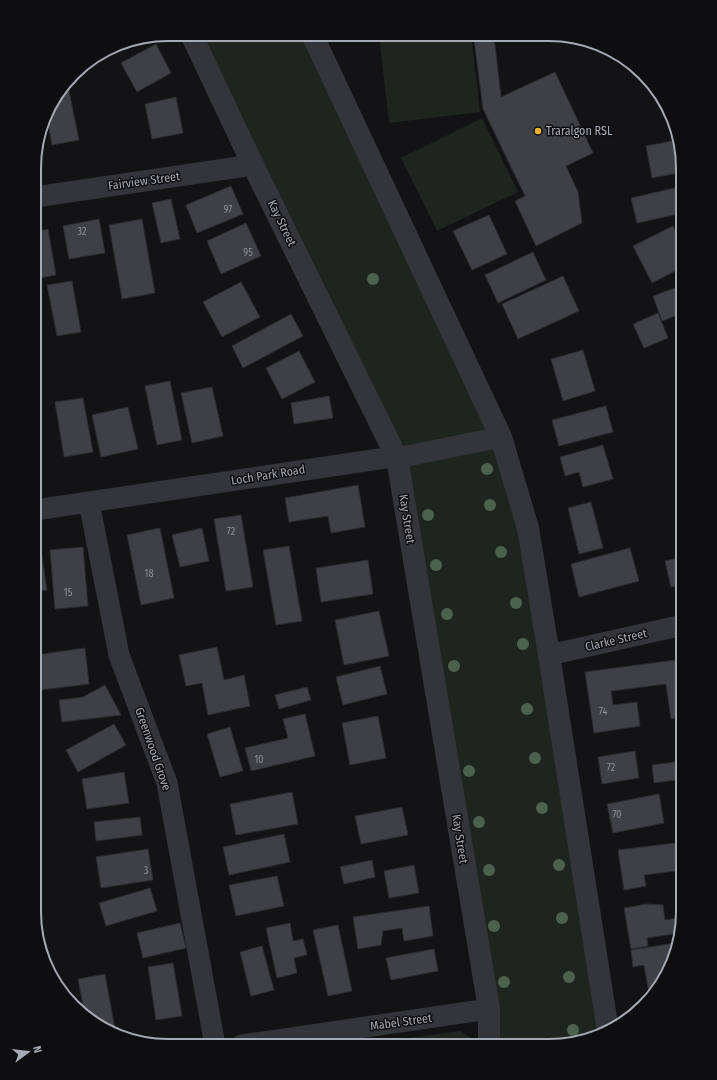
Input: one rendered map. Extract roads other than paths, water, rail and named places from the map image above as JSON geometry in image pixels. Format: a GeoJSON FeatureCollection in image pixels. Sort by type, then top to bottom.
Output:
{"type":"FeatureCollection","features":[{"type":"Feature","properties":{"kind":"street","name":"Kay Street"},"geometry":{"type":"LineString","coordinates":[[194,41],[253,165],[397,458],[489,1009],[489,1039]]}},
{"type":"Feature","properties":{"kind":"street"},"geometry":{"type":"LineString","coordinates":[[315,41],[501,437],[528,528],[607,1025]]}},
{"type":"Feature","properties":{"kind":"street","name":"Fairview Street"},"geometry":{"type":"LineString","coordinates":[[41,196],[253,165]]}},
{"type":"Feature","properties":{"kind":"street","name":"Loch Park Road"},"geometry":{"type":"LineString","coordinates":[[41,509],[386,458],[397,458],[501,437]]}},
{"type":"Feature","properties":{"kind":"street","name":"Greenwood Grove"},"geometry":{"type":"LineString","coordinates":[[89,502],[119,655],[167,783],[214,1039]]}},
{"type":"Feature","properties":{"kind":"street","name":"Clarke Street"},"geometry":{"type":"LineString","coordinates":[[549,656],[676,627]]}},
{"type":"Feature","properties":{"kind":"street","name":"Mabel Street"},"geometry":{"type":"LineString","coordinates":[[283,1039],[489,1009]]}},
{"type":"Feature","properties":{"kind":"place","name":"Traralgon RSL"},"geometry":{"type":"Point","coordinates":[538,131]}}]}
